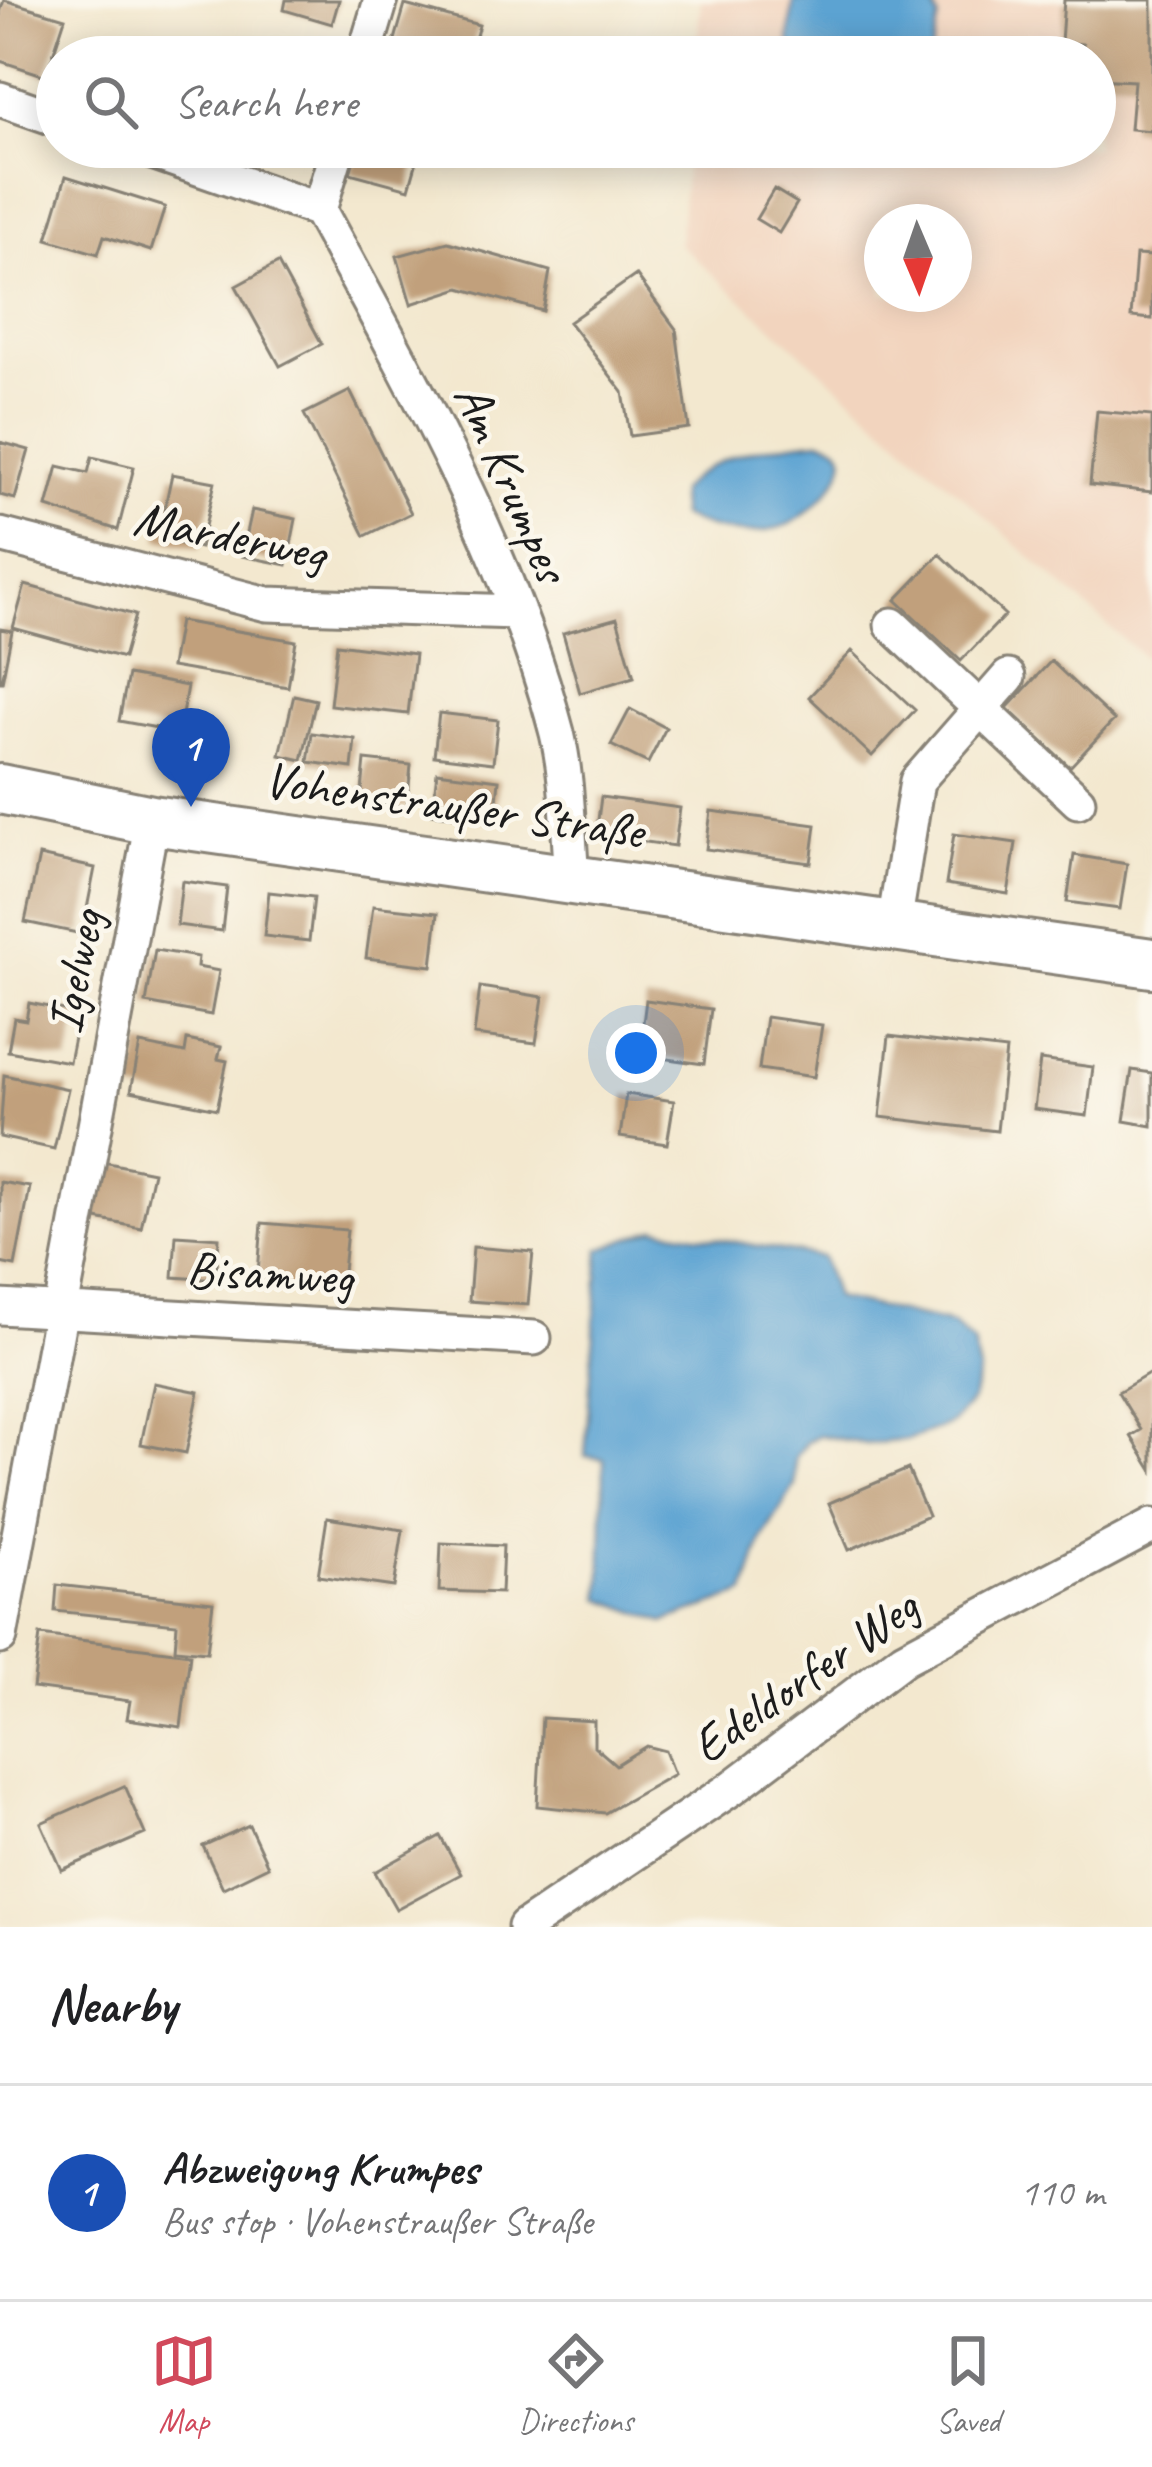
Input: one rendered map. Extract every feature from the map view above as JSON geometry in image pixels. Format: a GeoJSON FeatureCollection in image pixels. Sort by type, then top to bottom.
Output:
{"type":"FeatureCollection","features":[{"type":"Feature","properties":{"kind":"main road","name":"Vohenstraußer Straße"},"geometry":{"type":"LineString","coordinates":[[0,789],[152,820],[1152,963]]}},
{"type":"Feature","properties":{"kind":"street"},"geometry":{"type":"LineString","coordinates":[[370,36],[381,0]]}},
{"type":"Feature","properties":{"kind":"street"},"geometry":{"type":"LineString","coordinates":[[0,99],[36,111]]}},
{"type":"Feature","properties":{"kind":"street"},"geometry":{"type":"LineString","coordinates":[[198,168],[319,210],[332,168]]}},
{"type":"Feature","properties":{"kind":"street","name":"Am Krumpes"},"geometry":{"type":"LineString","coordinates":[[319,210],[429,412],[517,613],[558,736],[572,878]]}},
{"type":"Feature","properties":{"kind":"street","name":"Marderweg"},"geometry":{"type":"LineString","coordinates":[[0,535],[267,604],[517,613]]}},
{"type":"Feature","properties":{"kind":"street"},"geometry":{"type":"LineString","coordinates":[[892,625],[1078,801]]}},
{"type":"Feature","properties":{"kind":"street"},"geometry":{"type":"LineString","coordinates":[[894,925],[917,781],[1008,677]]}},
{"type":"Feature","properties":{"kind":"street","name":"Igelweg"},"geometry":{"type":"LineString","coordinates":[[0,1637],[152,820]]}},
{"type":"Feature","properties":{"kind":"street","name":"Bisamweg"},"geometry":{"type":"LineString","coordinates":[[0,1306],[534,1338]]}},
{"type":"Feature","properties":{"kind":"street","name":"Edeldorfer Weg"},"geometry":{"type":"LineString","coordinates":[[525,1927],[732,1788],[904,1658],[1152,1526]]}},
{"type":"Feature","properties":{"kind":"shaded area"},"geometry":{"type":"Polygon","coordinates":[[[701,0],[1152,0],[1152,665],[679,244],[685,168],[1116,168],[1116,36],[697,36],[701,0]]]}},
{"type":"Feature","properties":{"kind":"water"},"geometry":{"type":"Polygon","coordinates":[[[793,0],[930,0],[939,19],[935,36],[789,36],[793,0]]]}},
{"type":"Feature","properties":{"kind":"water"},"geometry":{"type":"Polygon","coordinates":[[[819,440],[836,445],[843,455],[842,467],[825,494],[800,518],[762,532],[734,532],[680,516],[679,492],[708,468],[762,448],[819,440]]]}},
{"type":"Feature","properties":{"kind":"water"},"geometry":{"type":"Polygon","coordinates":[[[656,1228],[822,1257],[835,1298],[952,1324],[973,1343],[979,1372],[972,1400],[951,1424],[907,1440],[866,1444],[820,1435],[807,1442],[795,1458],[795,1485],[762,1539],[745,1593],[664,1622],[601,1599],[604,1459],[585,1456],[600,1249],[656,1228]]]}},
{"type":"Feature","properties":{"kind":"building"},"geometry":{"type":"Polygon","coordinates":[[[4,0],[65,18],[59,36],[36,36],[36,73],[0,61],[4,0]]]}},
{"type":"Feature","properties":{"kind":"building"},"geometry":{"type":"Polygon","coordinates":[[[286,0],[339,0],[332,24],[284,10],[286,0]]]}},
{"type":"Feature","properties":{"kind":"building"},"geometry":{"type":"Polygon","coordinates":[[[1064,0],[1152,0],[1152,131],[1130,129],[1134,81],[1116,80],[1116,36],[1061,36],[1064,0]]]}},
{"type":"Feature","properties":{"kind":"building"},"geometry":{"type":"Polygon","coordinates":[[[405,5],[479,25],[476,36],[396,36],[405,5]]]}},
{"type":"Feature","properties":{"kind":"building"},"geometry":{"type":"Polygon","coordinates":[[[352,168],[415,168],[409,189],[350,173],[352,168]]]}},
{"type":"Feature","properties":{"kind":"building"},"geometry":{"type":"Polygon","coordinates":[[[66,176],[165,207],[151,251],[104,236],[98,254],[47,239],[66,176]]]}},
{"type":"Feature","properties":{"kind":"building"},"geometry":{"type":"Polygon","coordinates":[[[774,189],[797,203],[779,233],[756,219],[774,189]]]}},
{"type":"Feature","properties":{"kind":"building"},"geometry":{"type":"Polygon","coordinates":[[[448,242],[550,271],[543,311],[460,288],[411,304],[397,256],[448,242]]]}},
{"type":"Feature","properties":{"kind":"building"},"geometry":{"type":"Polygon","coordinates":[[[1136,255],[1152,256],[1152,319],[1131,317],[1136,255]]]}},
{"type":"Feature","properties":{"kind":"building"},"geometry":{"type":"Polygon","coordinates":[[[278,263],[322,344],[280,366],[236,286],[278,263]]]}},
{"type":"Feature","properties":{"kind":"building"},"geometry":{"type":"Polygon","coordinates":[[[636,275],[676,329],[689,428],[630,436],[623,392],[569,322],[636,275]]]}},
{"type":"Feature","properties":{"kind":"building"},"geometry":{"type":"Polygon","coordinates":[[[350,391],[411,513],[365,536],[304,414],[350,391]]]}},
{"type":"Feature","properties":{"kind":"building"},"geometry":{"type":"Polygon","coordinates":[[[1097,411],[1152,416],[1152,492],[1090,485],[1097,411]]]}},
{"type":"Feature","properties":{"kind":"building"},"geometry":{"type":"Polygon","coordinates":[[[0,442],[29,450],[15,499],[0,495],[0,442]]]}},
{"type":"Feature","properties":{"kind":"building"},"geometry":{"type":"Polygon","coordinates":[[[92,457],[134,467],[118,530],[47,507],[58,466],[88,473],[92,457]]]}},
{"type":"Feature","properties":{"kind":"building"},"geometry":{"type":"Polygon","coordinates":[[[172,474],[215,482],[200,548],[158,539],[172,474]]]}},
{"type":"Feature","properties":{"kind":"building"},"geometry":{"type":"Polygon","coordinates":[[[252,510],[296,519],[287,565],[242,556],[252,510]]]}},
{"type":"Feature","properties":{"kind":"building"},"geometry":{"type":"Polygon","coordinates":[[[940,554],[1005,615],[961,661],[896,600],[940,554]]]}},
{"type":"Feature","properties":{"kind":"building"},"geometry":{"type":"Polygon","coordinates":[[[25,585],[135,615],[123,658],[13,628],[25,585]]]}},
{"type":"Feature","properties":{"kind":"building"},"geometry":{"type":"Polygon","coordinates":[[[617,618],[634,677],[580,693],[563,633],[617,618]]]}},
{"type":"Feature","properties":{"kind":"building"},"geometry":{"type":"Polygon","coordinates":[[[179,621],[296,641],[288,687],[171,667],[179,621]]]}},
{"type":"Feature","properties":{"kind":"building"},"geometry":{"type":"Polygon","coordinates":[[[0,629],[12,631],[2,682],[0,682],[0,629]]]}},
{"type":"Feature","properties":{"kind":"building"},"geometry":{"type":"Polygon","coordinates":[[[337,644],[415,654],[408,714],[330,705],[337,644]]]}},
{"type":"Feature","properties":{"kind":"building"},"geometry":{"type":"Polygon","coordinates":[[[852,651],[915,710],[872,756],[809,697],[852,651]]]}},
{"type":"Feature","properties":{"kind":"building"},"geometry":{"type":"Polygon","coordinates":[[[1051,661],[1114,720],[1070,767],[1007,708],[1051,661]]]}},
{"type":"Feature","properties":{"kind":"building"},"geometry":{"type":"Polygon","coordinates":[[[128,675],[187,686],[179,732],[119,721],[128,675]]]}},
{"type":"Feature","properties":{"kind":"building"},"geometry":{"type":"Polygon","coordinates":[[[294,695],[316,700],[302,760],[280,755],[294,695]]]}},
{"type":"Feature","properties":{"kind":"building"},"geometry":{"type":"Polygon","coordinates":[[[630,709],[666,728],[648,763],[611,745],[630,709]]]}},
{"type":"Feature","properties":{"kind":"building"},"geometry":{"type":"Polygon","coordinates":[[[439,713],[498,720],[493,763],[434,756],[439,713]]]}},
{"type":"Feature","properties":{"kind":"building"},"geometry":{"type":"Polygon","coordinates":[[[312,733],[355,739],[352,768],[308,762],[312,733]]]}},
{"type":"Feature","properties":{"kind":"building"},"geometry":{"type":"Polygon","coordinates":[[[365,760],[411,765],[407,807],[361,802],[365,760]]]}},
{"type":"Feature","properties":{"kind":"building"},"geometry":{"type":"Polygon","coordinates":[[[437,772],[499,780],[495,821],[432,814],[437,772]]]}},
{"type":"Feature","properties":{"kind":"building"},"geometry":{"type":"Polygon","coordinates":[[[601,797],[680,808],[675,846],[596,835],[601,797]]]}},
{"type":"Feature","properties":{"kind":"building"},"geometry":{"type":"Polygon","coordinates":[[[711,811],[816,825],[811,863],[706,849],[711,811]]]}},
{"type":"Feature","properties":{"kind":"building"},"geometry":{"type":"Polygon","coordinates":[[[954,834],[1016,843],[1008,894],[946,884],[954,834]]]}},
{"type":"Feature","properties":{"kind":"building"},"geometry":{"type":"Polygon","coordinates":[[[1074,855],[1127,864],[1120,909],[1067,902],[1074,855]]]}},
{"type":"Feature","properties":{"kind":"building"},"geometry":{"type":"Polygon","coordinates":[[[39,856],[95,868],[82,934],[25,922],[39,856]]]}},
{"type":"Feature","properties":{"kind":"building"},"geometry":{"type":"Polygon","coordinates":[[[182,881],[227,887],[222,931],[177,925],[182,881]]]}},
{"type":"Feature","properties":{"kind":"building"},"geometry":{"type":"Polygon","coordinates":[[[269,892],[314,897],[309,941],[264,936],[269,892]]]}},
{"type":"Feature","properties":{"kind":"building"},"geometry":{"type":"Polygon","coordinates":[[[373,906],[438,913],[432,966],[366,958],[373,906]]]}},
{"type":"Feature","properties":{"kind":"building"},"geometry":{"type":"Polygon","coordinates":[[[155,950],[198,957],[197,967],[219,971],[211,1015],[146,1003],[155,950]]]}},
{"type":"Feature","properties":{"kind":"building"},"geometry":{"type":"Polygon","coordinates":[[[480,987],[543,997],[536,1043],[474,1035],[480,987]]]}},
{"type":"Feature","properties":{"kind":"building"},"geometry":{"type":"Polygon","coordinates":[[[646,1000],[711,1009],[704,1064],[639,1055],[646,1000]]]}},
{"type":"Feature","properties":{"kind":"building"},"geometry":{"type":"Polygon","coordinates":[[[29,1003],[79,1013],[69,1062],[8,1051],[14,1018],[26,1020],[29,1003]]]}},
{"type":"Feature","properties":{"kind":"building"},"geometry":{"type":"Polygon","coordinates":[[[766,1017],[822,1025],[814,1077],[759,1069],[766,1017]]]}},
{"type":"Feature","properties":{"kind":"building"},"geometry":{"type":"Polygon","coordinates":[[[889,1036],[1006,1050],[997,1131],[880,1117],[889,1036]]]}},
{"type":"Feature","properties":{"kind":"building"},"geometry":{"type":"Polygon","coordinates":[[[187,1040],[221,1047],[218,1059],[227,1061],[217,1109],[131,1091],[140,1044],[185,1053],[187,1040]]]}},
{"type":"Feature","properties":{"kind":"building"},"geometry":{"type":"Polygon","coordinates":[[[1040,1060],[1093,1067],[1087,1116],[1034,1109],[1040,1060]]]}},
{"type":"Feature","properties":{"kind":"building"},"geometry":{"type":"Polygon","coordinates":[[[1132,1070],[1152,1073],[1152,1126],[1124,1121],[1132,1070]]]}},
{"type":"Feature","properties":{"kind":"building"},"geometry":{"type":"Polygon","coordinates":[[[4,1075],[68,1089],[54,1149],[0,1137],[4,1075]]]}},
{"type":"Feature","properties":{"kind":"building"},"geometry":{"type":"Polygon","coordinates":[[[626,1094],[674,1101],[667,1144],[620,1137],[626,1094]]]}},
{"type":"Feature","properties":{"kind":"building"},"geometry":{"type":"Polygon","coordinates":[[[103,1162],[153,1172],[141,1228],[92,1218],[103,1162]]]}},
{"type":"Feature","properties":{"kind":"building"},"geometry":{"type":"Polygon","coordinates":[[[0,1182],[30,1187],[15,1266],[0,1263],[0,1182]]]}},
{"type":"Feature","properties":{"kind":"building"},"geometry":{"type":"Polygon","coordinates":[[[262,1223],[347,1230],[341,1292],[257,1285],[262,1223]]]}},
{"type":"Feature","properties":{"kind":"building"},"geometry":{"type":"Polygon","coordinates":[[[176,1235],[219,1238],[216,1280],[173,1277],[176,1235]]]}},
{"type":"Feature","properties":{"kind":"building"},"geometry":{"type":"Polygon","coordinates":[[[473,1247],[533,1252],[528,1305],[469,1301],[473,1247]]]}},
{"type":"Feature","properties":{"kind":"building"},"geometry":{"type":"Polygon","coordinates":[[[1152,1372],[1152,1470],[1131,1436],[1141,1430],[1118,1392],[1152,1372]]]}},
{"type":"Feature","properties":{"kind":"building"},"geometry":{"type":"Polygon","coordinates":[[[154,1383],[199,1392],[186,1453],[141,1444],[154,1383]]]}},
{"type":"Feature","properties":{"kind":"building"},"geometry":{"type":"Polygon","coordinates":[[[908,1469],[928,1516],[849,1550],[829,1503],[908,1469]]]}},
{"type":"Feature","properties":{"kind":"building"},"geometry":{"type":"Polygon","coordinates":[[[327,1518],[403,1530],[394,1587],[318,1576],[327,1518]]]}},
{"type":"Feature","properties":{"kind":"building"},"geometry":{"type":"Polygon","coordinates":[[[441,1543],[503,1546],[501,1593],[439,1591],[441,1543]]]}},
{"type":"Feature","properties":{"kind":"building"},"geometry":{"type":"Polygon","coordinates":[[[57,1585],[213,1602],[207,1652],[175,1649],[177,1624],[55,1611],[57,1585]]]}},
{"type":"Feature","properties":{"kind":"building"},"geometry":{"type":"Polygon","coordinates":[[[40,1635],[190,1654],[181,1727],[127,1719],[130,1701],[33,1688],[40,1635]]]}},
{"type":"Feature","properties":{"kind":"building"},"geometry":{"type":"Polygon","coordinates":[[[542,1718],[594,1721],[594,1746],[616,1765],[646,1746],[665,1751],[674,1774],[605,1813],[537,1806],[542,1718]]]}},
{"type":"Feature","properties":{"kind":"building"},"geometry":{"type":"Polygon","coordinates":[[[124,1786],[145,1834],[62,1870],[41,1823],[124,1786]]]}},
{"type":"Feature","properties":{"kind":"building"},"geometry":{"type":"Polygon","coordinates":[[[249,1825],[268,1866],[223,1888],[203,1846],[249,1825]]]}},
{"type":"Feature","properties":{"kind":"building"},"geometry":{"type":"Polygon","coordinates":[[[440,1836],[461,1874],[396,1909],[375,1872],[440,1836]]]}},
{"type":"Feature","properties":{"kind":"place","name":"Abzweigung Krumpes"},"geometry":{"type":"Point","coordinates":[191,807]}}]}
